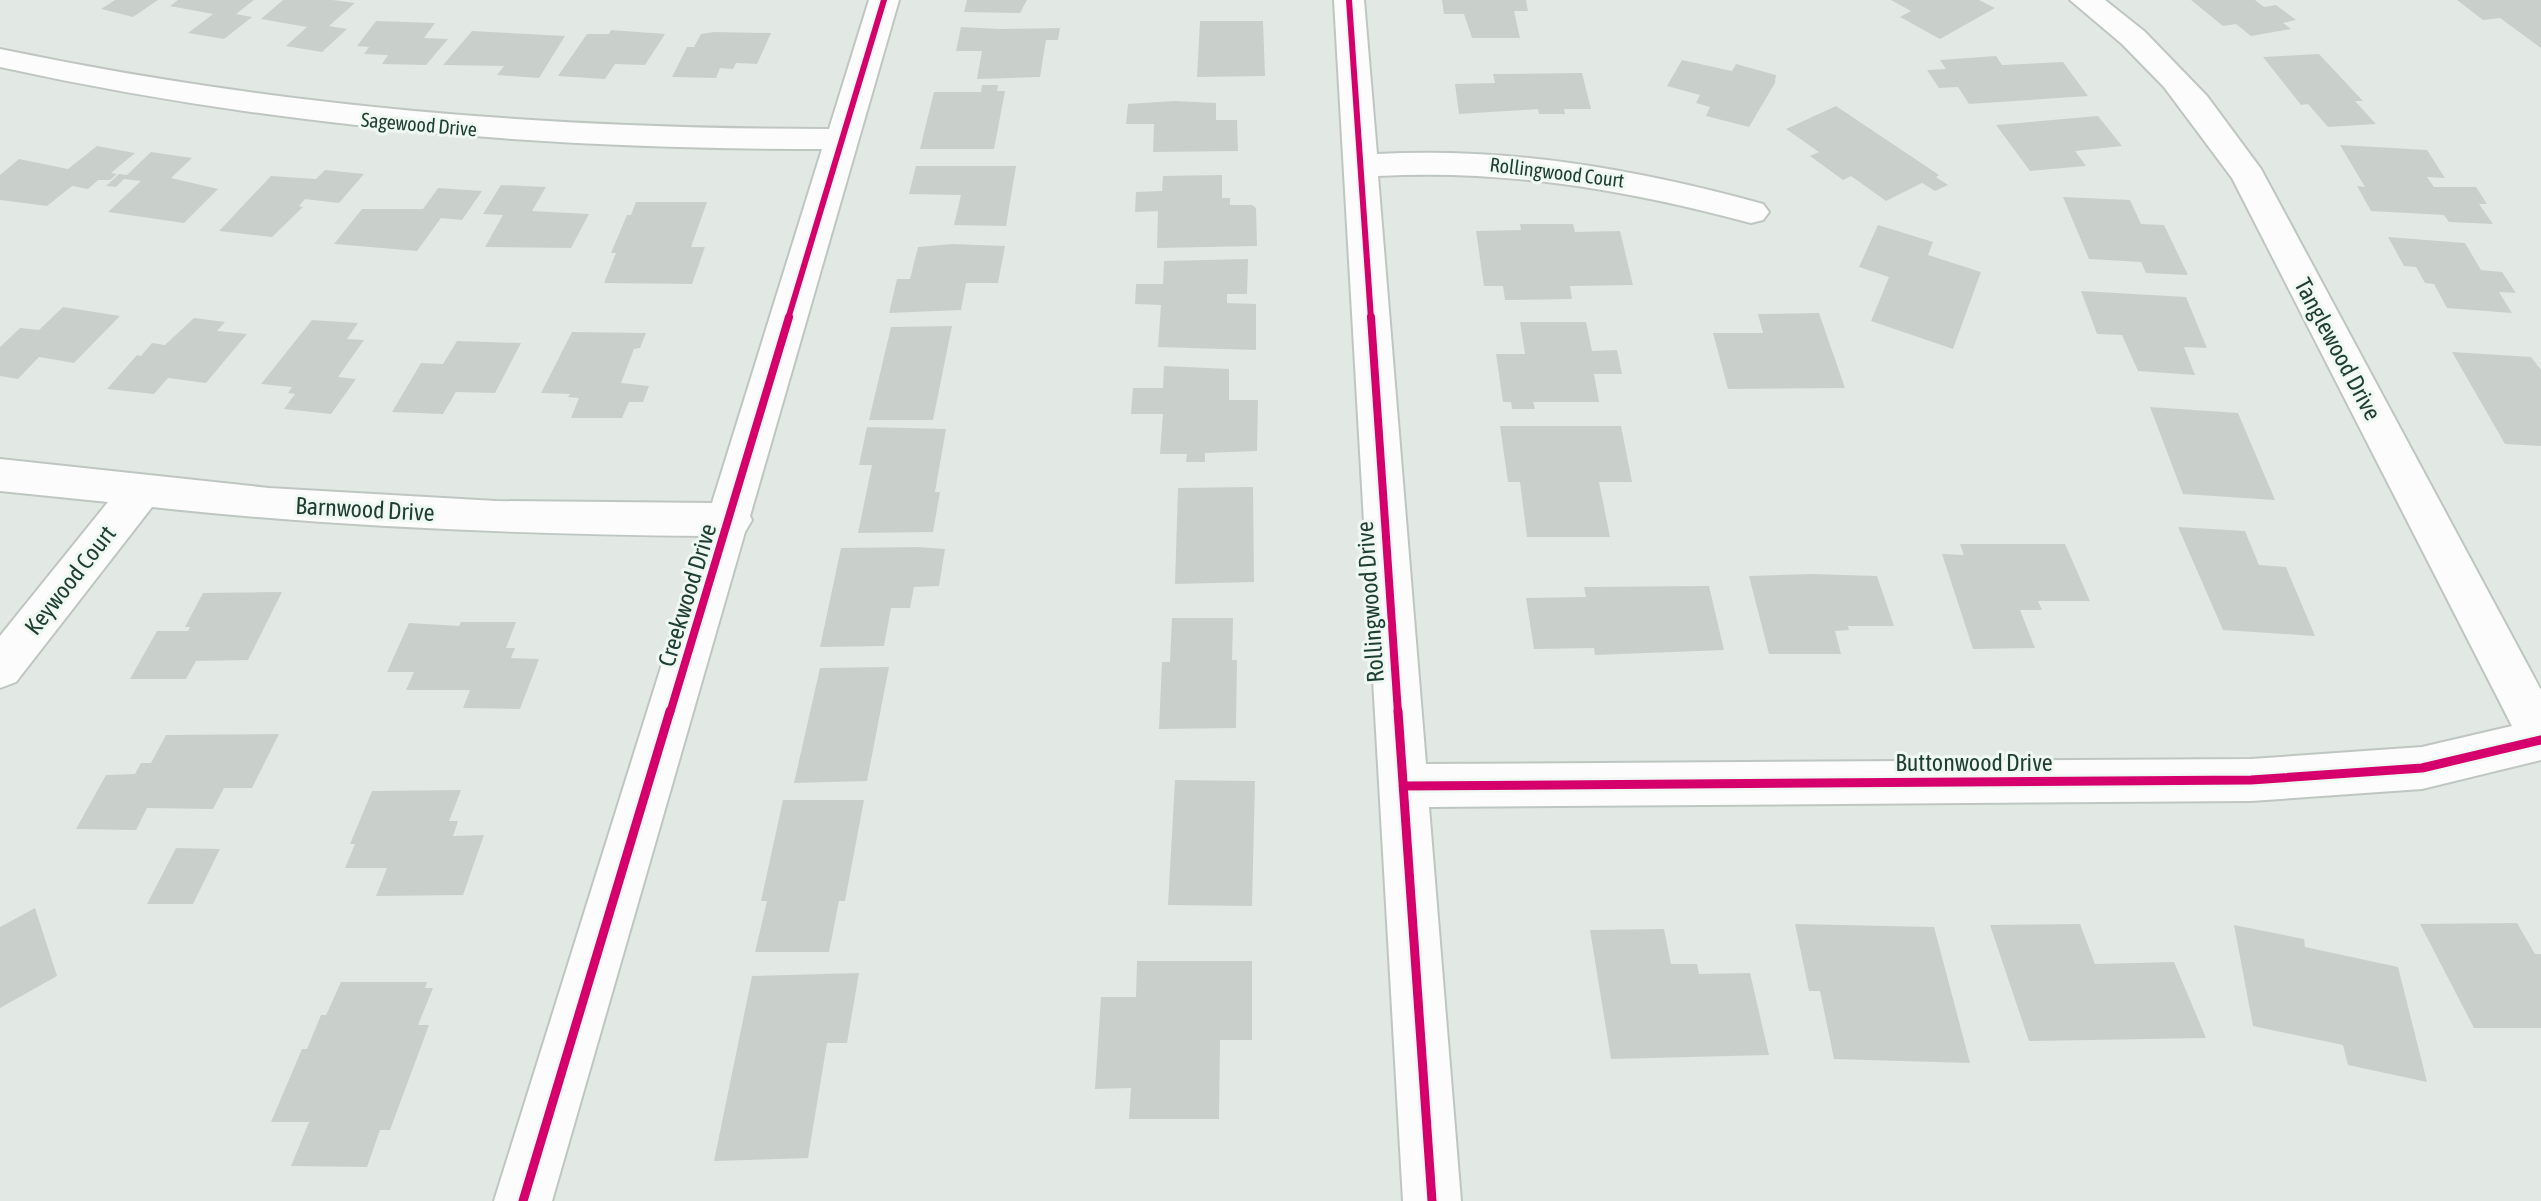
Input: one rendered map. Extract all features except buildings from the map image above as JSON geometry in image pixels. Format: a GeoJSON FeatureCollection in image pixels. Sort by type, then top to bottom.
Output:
{"type":"FeatureCollection","features":[{"type":"Feature","properties":{"kind":"street","name":"Creekwood Drive"},"geometry":{"type":"LineString","coordinates":[[523,1201],[731,520],[884,0]]}},
{"type":"Feature","properties":{"kind":"street","name":"Rollingwood Drive"},"geometry":{"type":"LineString","coordinates":[[1349,0],[1432,1201]]}},
{"type":"Feature","properties":{"kind":"street","name":"Tanglewood Drive"},"geometry":{"type":"LineString","coordinates":[[2085,0],[2169,70],[2214,125],[2249,177],[2541,738]]}},
{"type":"Feature","properties":{"kind":"street","name":"Sagewood Drive"},"geometry":{"type":"LineString","coordinates":[[0,58],[243,104],[375,121],[694,141],[843,139]]}},
{"type":"Feature","properties":{"kind":"street","name":"Rollingwood Court"},"geometry":{"type":"LineString","coordinates":[[1359,166],[1468,162],[1539,167],[1680,191],[1751,212]]}},
{"type":"Feature","properties":{"kind":"street","name":"Barnwood Drive"},"geometry":{"type":"LineString","coordinates":[[0,475],[269,504],[496,517],[731,520]]}},
{"type":"Feature","properties":{"kind":"street","name":"Keywood Court"},"geometry":{"type":"LineString","coordinates":[[0,669],[140,492]]}},
{"type":"Feature","properties":{"kind":"street","name":"Buttonwood Drive"},"geometry":{"type":"LineString","coordinates":[[1403,786],[2251,780],[2422,768],[2541,738]]}},
{"type":"Feature","properties":{"kind":"cycle path"},"geometry":{"type":"LineString","coordinates":[[523,1201],[884,0]]}},
{"type":"Feature","properties":{"kind":"cycle path"},"geometry":{"type":"LineString","coordinates":[[1349,0],[1432,1201]]}},
{"type":"Feature","properties":{"kind":"cycle path"},"geometry":{"type":"LineString","coordinates":[[1403,786],[2251,780],[2422,768],[2541,740]]}}]}
